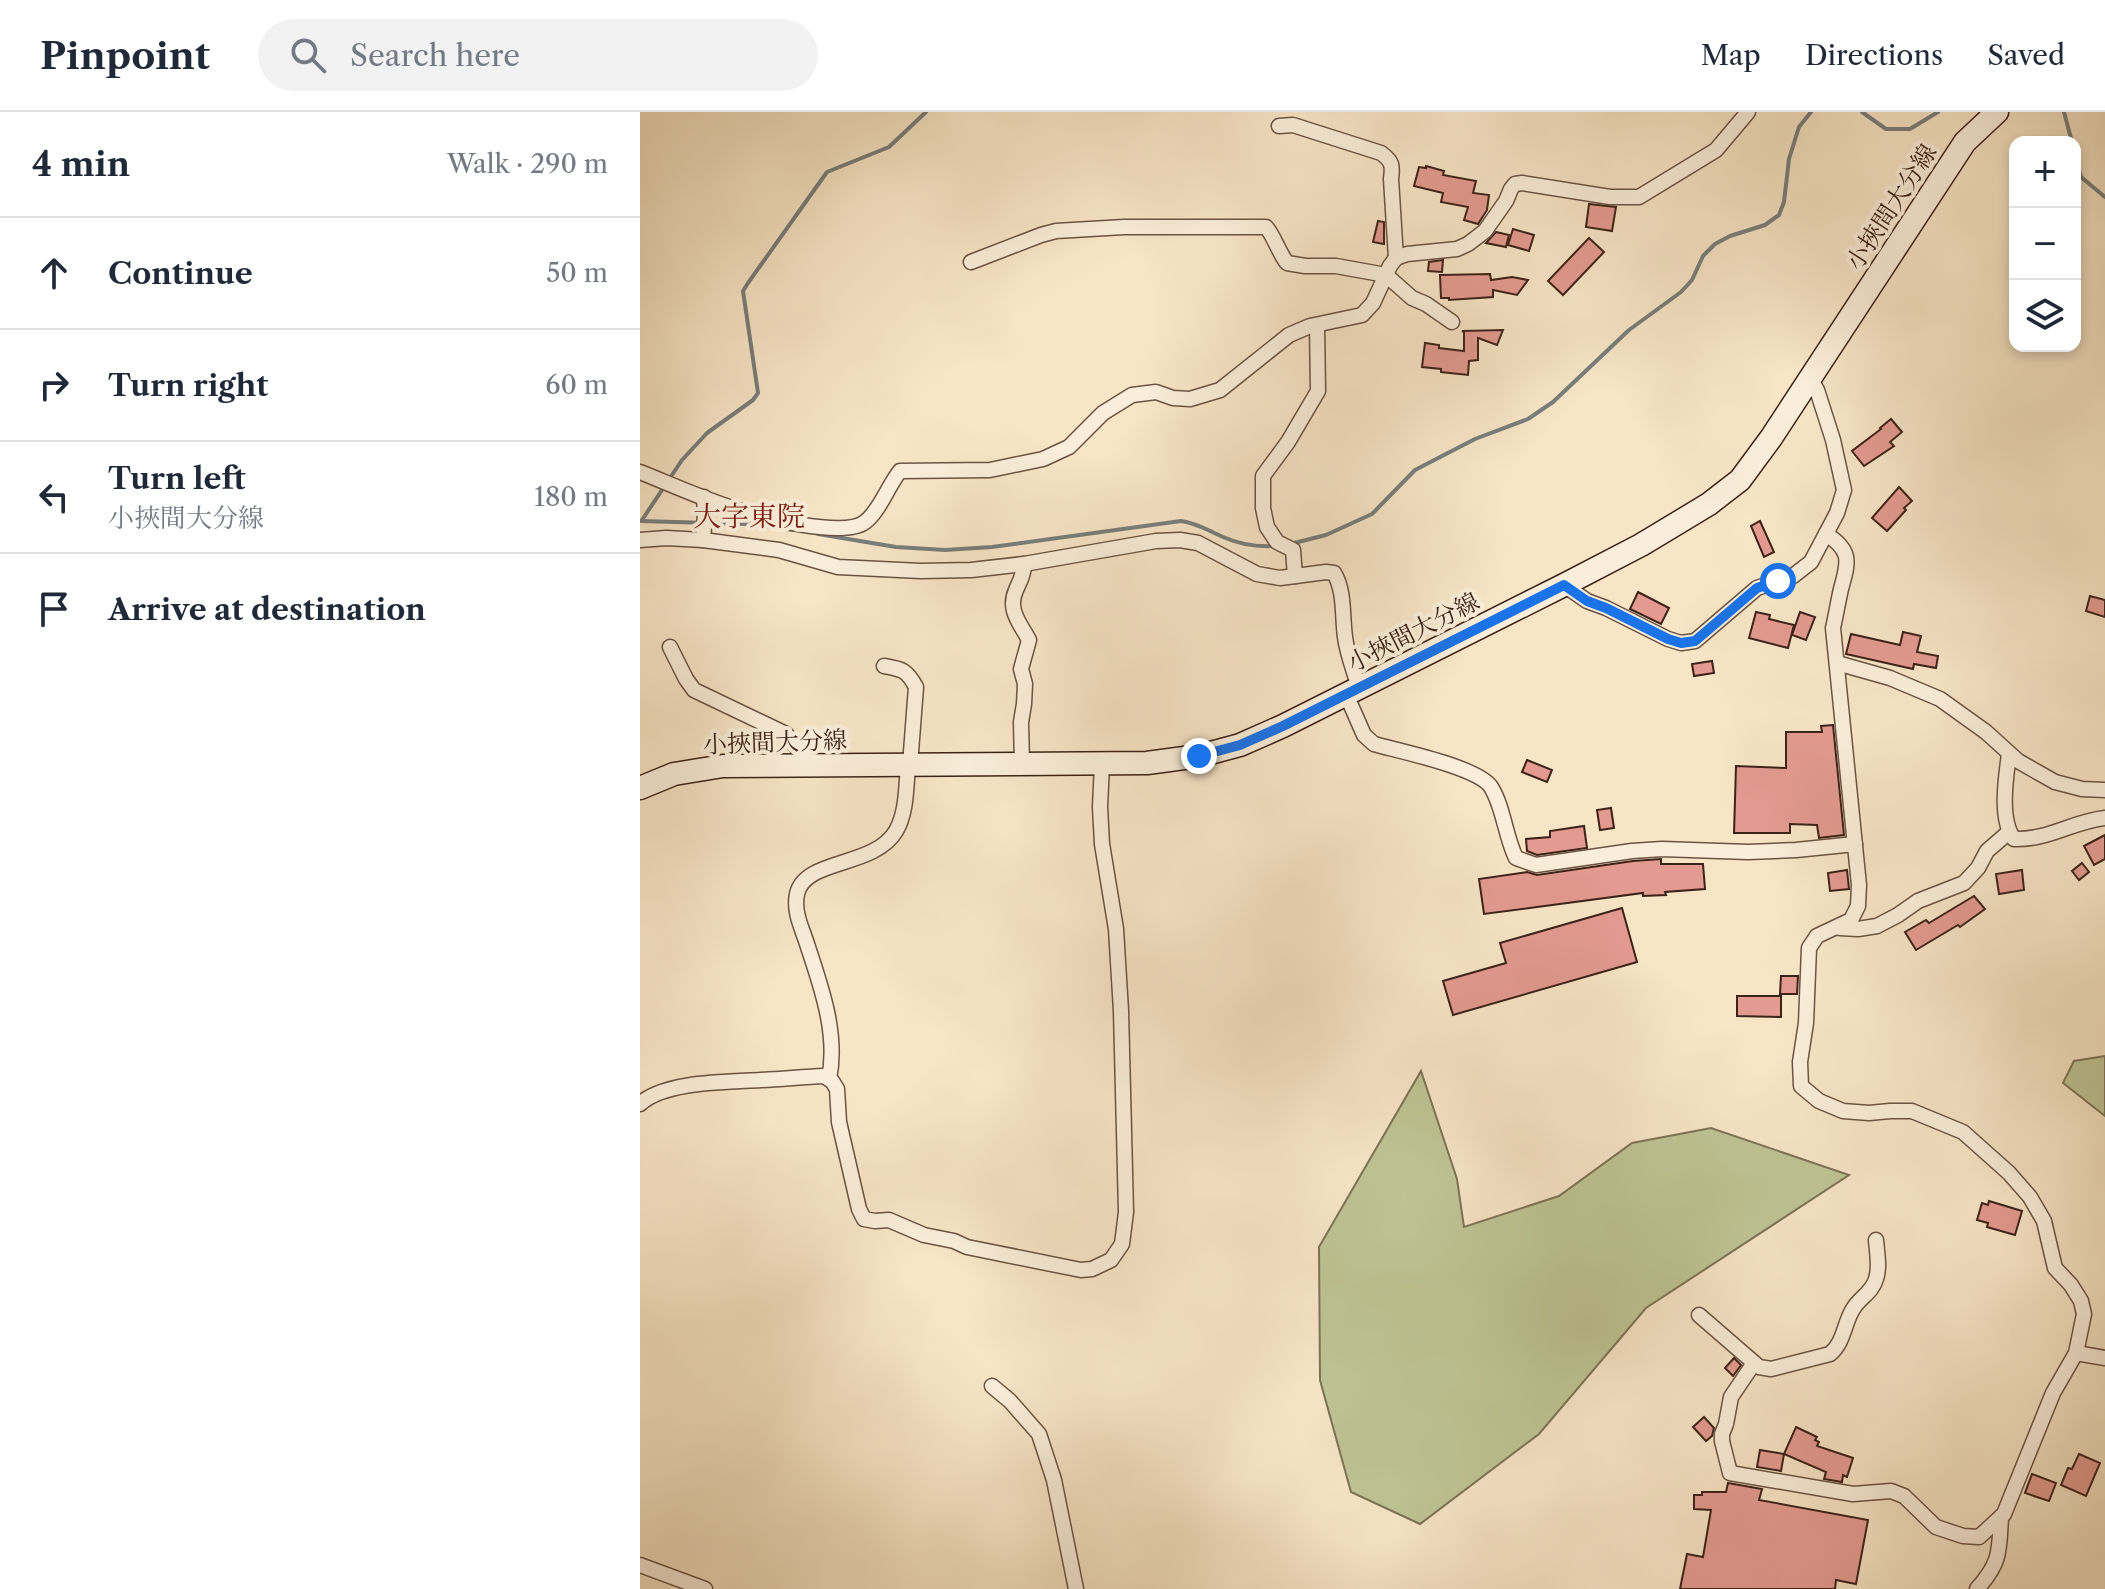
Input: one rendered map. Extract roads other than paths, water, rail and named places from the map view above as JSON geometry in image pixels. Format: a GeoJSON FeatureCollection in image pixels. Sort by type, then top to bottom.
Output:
{"type":"FeatureCollection","features":[{"type":"Feature","properties":{"kind":"main road","name":"小挾間大分線"},"geometry":{"type":"LineString","coordinates":[[640,788],[674,774],[723,766],[1102,764],[1147,763],[1199,756],[1240,745],[1352,691],[1641,545],[1709,504],[1740,480],[1771,438],[1965,142],[1997,112]]}},
{"type":"Feature","properties":{"kind":"street"},"geometry":{"type":"LineString","coordinates":[[1396,258],[1457,249],[1468,244],[1485,231],[1515,184],[1610,197],[1639,197],[1716,150],[1748,112]]}},
{"type":"Feature","properties":{"kind":"street"},"geometry":{"type":"LineString","coordinates":[[640,472],[732,508],[785,522],[851,528],[865,523],[900,471],[990,470],[1043,459],[1069,447],[1103,413],[1132,395],[1156,392],[1173,398],[1190,399],[1220,390],[1289,335],[1362,315],[1373,303],[1396,258],[1391,179],[1393,166],[1390,159],[1381,153],[1293,125],[1279,126]]}},
{"type":"Feature","properties":{"kind":"street"},"geometry":{"type":"LineString","coordinates":[[971,262],[1056,231],[1124,227],[1266,227],[1287,263],[1336,266],[1386,275],[1412,298],[1452,322]]}},
{"type":"Feature","properties":{"kind":"street"},"geometry":{"type":"LineString","coordinates":[[1295,576],[1293,550],[1277,542],[1267,527],[1263,508],[1263,476],[1294,433],[1318,391],[1317,325]]}},
{"type":"Feature","properties":{"kind":"street"},"geometry":{"type":"LineString","coordinates":[[1564,585],[1587,601],[1681,643],[1695,641],[1757,588],[1793,576],[1811,562],[1837,513],[1844,490],[1833,440],[1810,378]]}},
{"type":"Feature","properties":{"kind":"street"},"geometry":{"type":"LineString","coordinates":[[703,538],[704,497]]}},
{"type":"Feature","properties":{"kind":"street"},"geometry":{"type":"LineString","coordinates":[[1826,534],[1839,542],[1846,556],[1847,573],[1833,628],[1859,885],[1858,906],[1851,920],[1817,936],[1809,948],[1801,1086],[1819,1101],[1843,1111],[1912,1111],[1963,1132],[2009,1173],[2030,1197],[2044,1221],[2055,1268],[2071,1285],[2081,1301],[2084,1314],[2076,1353],[2053,1393],[2001,1517],[1995,1567],[1977,1589]]}},
{"type":"Feature","properties":{"kind":"street"},"geometry":{"type":"LineString","coordinates":[[640,540],[703,538],[779,550],[838,567],[921,571],[1024,564],[1156,541],[1180,540],[1198,543],[1257,574],[1280,578],[1334,573],[1338,580],[1352,691],[1364,735],[1374,744],[1475,774],[1490,785],[1516,858],[1536,865],[1622,851],[1772,851],[1855,844]]}},
{"type":"Feature","properties":{"kind":"street"},"geometry":{"type":"LineString","coordinates":[[1022,764],[1021,722],[1025,684],[1021,669],[1029,640],[1012,605],[1024,564]]}},
{"type":"Feature","properties":{"kind":"street"},"geometry":{"type":"LineString","coordinates":[[670,647],[694,690],[786,734],[811,765]]}},
{"type":"Feature","properties":{"kind":"street"},"geometry":{"type":"LineString","coordinates":[[1837,663],[1890,678],[1940,699],[1986,732],[2018,761],[2055,782],[2082,789],[2105,790]]}},
{"type":"Feature","properties":{"kind":"street"},"geometry":{"type":"LineString","coordinates":[[829,1079],[833,1041],[820,984],[798,920],[796,903],[798,890],[806,879],[820,869],[866,856],[882,847],[895,834],[901,820],[916,687],[902,669],[884,666]]}},
{"type":"Feature","properties":{"kind":"street"},"geometry":{"type":"LineString","coordinates":[[2009,754],[2005,799],[2009,832],[2014,839],[2043,837],[2105,818]]}},
{"type":"Feature","properties":{"kind":"street"},"geometry":{"type":"LineString","coordinates":[[640,1104],[646,1099],[690,1086],[824,1076],[837,1089],[839,1122],[864,1219],[889,1220],[924,1235],[967,1247],[1081,1270],[1092,1269],[1111,1260],[1122,1244],[1126,1212],[1121,1011],[1116,929],[1102,844],[1102,764]]}},
{"type":"Feature","properties":{"kind":"street"},"geometry":{"type":"LineString","coordinates":[[1835,928],[1877,926],[1918,901],[1964,883],[1978,868],[1987,851],[2009,832]]}},
{"type":"Feature","properties":{"kind":"street"},"geometry":{"type":"LineString","coordinates":[[1699,1315],[1759,1367],[1771,1369],[1830,1354],[1837,1349],[1854,1306],[1872,1290],[1876,1281],[1876,1240]]}},
{"type":"Feature","properties":{"kind":"street"},"geometry":{"type":"LineString","coordinates":[[2076,1353],[2105,1358]]}},
{"type":"Feature","properties":{"kind":"street"},"geometry":{"type":"LineString","coordinates":[[1754,1363],[1731,1397],[1722,1434],[1730,1473],[1853,1494],[1891,1491],[1904,1496],[1936,1527],[1963,1536],[1979,1537],[2001,1517]]}},
{"type":"Feature","properties":{"kind":"street"},"geometry":{"type":"LineString","coordinates":[[992,1386],[1039,1434],[1054,1480],[1076,1589]]}},
{"type":"Feature","properties":{"kind":"street"},"geometry":{"type":"LineString","coordinates":[[640,1565],[705,1589]]}},
{"type":"Feature","properties":{"kind":"waterway"},"geometry":{"type":"LineString","coordinates":[[642,520],[682,460],[707,433],[753,400],[758,393],[743,291],[748,283],[827,172],[889,147],[926,112]]}},
{"type":"Feature","properties":{"kind":"waterway"},"geometry":{"type":"LineString","coordinates":[[1290,544],[1326,535],[1372,514],[1415,470],[1475,439],[1528,419],[1553,402],[1629,330],[1681,292],[1692,280],[1703,256],[1715,244],[1765,225],[1779,215],[1784,202],[1789,159],[1799,127],[1811,112]]}},
{"type":"Feature","properties":{"kind":"waterway"},"geometry":{"type":"LineString","coordinates":[[1862,112],[1886,129],[1910,129],[1938,112]]}},
{"type":"Feature","properties":{"kind":"waterway"},"geometry":{"type":"LineString","coordinates":[[2064,112],[2070,136]]}},
{"type":"Feature","properties":{"kind":"waterway"},"geometry":{"type":"LineString","coordinates":[[2081,177],[2105,197]]}},
{"type":"Feature","properties":{"kind":"waterway"},"geometry":{"type":"LineString","coordinates":[[640,521],[746,524],[794,530]]}},
{"type":"Feature","properties":{"kind":"waterway"},"geometry":{"type":"LineString","coordinates":[[818,534],[896,547],[945,550],[992,547],[1181,521],[1198,525],[1235,542],[1274,546]]}},
{"type":"Feature","properties":{"kind":"district","name":"大字東院"},"geometry":{"type":"Point","coordinates":[749,516]}}]}
